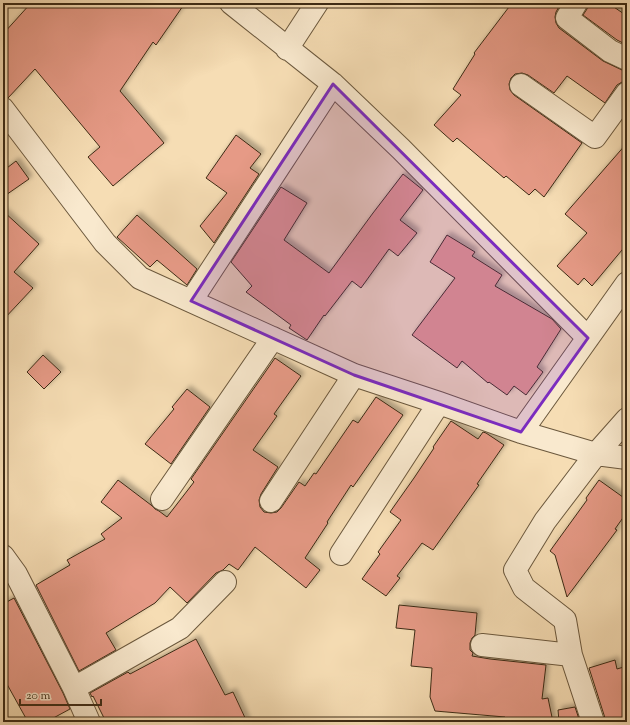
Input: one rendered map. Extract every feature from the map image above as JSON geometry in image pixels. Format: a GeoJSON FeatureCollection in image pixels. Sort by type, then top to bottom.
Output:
{"type":"FeatureCollection","features":[{"type":"Feature","properties":{"kind":"street"},"geometry":{"type":"LineString","coordinates":[[231,3],[332,84],[401,149],[588,338]]}},
{"type":"Feature","properties":{"kind":"street"},"geometry":{"type":"LineString","coordinates":[[287,49],[317,3]]}},
{"type":"Feature","properties":{"kind":"street"},"geometry":{"type":"LineString","coordinates":[[576,3],[567,18],[610,51],[627,59]]}},
{"type":"Feature","properties":{"kind":"street"},"geometry":{"type":"LineString","coordinates":[[191,301],[332,84]]}},
{"type":"Feature","properties":{"kind":"street"},"geometry":{"type":"LineString","coordinates":[[521,85],[595,137],[627,93]]}},
{"type":"Feature","properties":{"kind":"street"},"geometry":{"type":"LineString","coordinates":[[3,109],[105,243],[140,278],[354,375],[521,432],[596,454],[627,458]]}},
{"type":"Feature","properties":{"kind":"street"},"geometry":{"type":"LineString","coordinates":[[521,432],[627,283]]}},
{"type":"Feature","properties":{"kind":"street"},"geometry":{"type":"LineString","coordinates":[[162,499],[273,338]]}},
{"type":"Feature","properties":{"kind":"street"},"geometry":{"type":"LineString","coordinates":[[271,501],[354,375]]}},
{"type":"Feature","properties":{"kind":"street"},"geometry":{"type":"LineString","coordinates":[[341,554],[438,403]]}},
{"type":"Feature","properties":{"kind":"street"},"geometry":{"type":"LineString","coordinates":[[593,722],[571,655],[565,620],[524,588],[515,570],[545,521],[596,454],[627,419]]}},
{"type":"Feature","properties":{"kind":"street"},"geometry":{"type":"LineString","coordinates":[[3,556],[16,574],[90,722]]}},
{"type":"Feature","properties":{"kind":"street"},"geometry":{"type":"LineString","coordinates":[[74,688],[180,628],[225,582]]}},
{"type":"Feature","properties":{"kind":"street"},"geometry":{"type":"LineString","coordinates":[[482,645],[571,655]]}},
{"type":"Feature","properties":{"kind":"highlighted area"},"geometry":{"type":"Polygon","coordinates":[[[333,84],[588,338],[521,432],[354,375],[191,301],[333,84]]]}},
{"type":"Feature","properties":{"kind":"building"},"geometry":{"type":"Polygon","coordinates":[[[31,3],[185,3],[156,45],[153,42],[120,91],[164,143],[113,186],[88,157],[100,147],[35,69],[8,98],[3,97],[3,34],[31,3]]]}},
{"type":"Feature","properties":{"kind":"building"},"geometry":{"type":"Polygon","coordinates":[[[512,3],[561,3],[555,17],[559,28],[603,61],[627,71],[627,78],[625,81],[617,85],[605,103],[567,76],[554,93],[528,75],[522,73],[515,74],[511,78],[509,84],[510,90],[514,95],[582,143],[544,197],[535,189],[529,195],[506,176],[504,178],[457,138],[453,142],[434,125],[461,95],[453,89],[475,54],[474,53],[512,3]]]}},
{"type":"Feature","properties":{"kind":"building"},"geometry":{"type":"Polygon","coordinates":[[[588,3],[608,3],[627,16],[627,45],[617,40],[583,15],[587,9],[588,3]]]}},
{"type":"Feature","properties":{"kind":"building"},"geometry":{"type":"Polygon","coordinates":[[[236,135],[261,154],[250,168],[259,174],[214,243],[200,226],[227,193],[206,178],[236,135]]]}},
{"type":"Feature","properties":{"kind":"building"},"geometry":{"type":"Polygon","coordinates":[[[627,143],[627,244],[592,286],[584,278],[578,285],[557,266],[587,233],[565,214],[627,143]]]}},
{"type":"Feature","properties":{"kind":"building"},"geometry":{"type":"Polygon","coordinates":[[[16,161],[29,179],[3,197],[3,171],[16,161]]]}},
{"type":"Feature","properties":{"kind":"building"},"geometry":{"type":"Polygon","coordinates":[[[403,174],[423,190],[400,220],[417,233],[398,256],[389,249],[361,288],[352,281],[325,316],[324,315],[307,340],[289,328],[291,325],[246,292],[252,286],[231,262],[281,187],[307,203],[284,240],[329,273],[403,174]]]}},
{"type":"Feature","properties":{"kind":"building"},"geometry":{"type":"Polygon","coordinates":[[[3,211],[39,244],[14,272],[33,288],[3,320],[3,211]]]}},
{"type":"Feature","properties":{"kind":"building"},"geometry":{"type":"Polygon","coordinates":[[[137,215],[197,269],[187,285],[157,260],[150,267],[117,237],[137,215]]]}},
{"type":"Feature","properties":{"kind":"building"},"geometry":{"type":"Polygon","coordinates":[[[447,235],[475,252],[472,256],[502,275],[495,286],[552,319],[561,329],[537,367],[543,372],[526,395],[514,386],[507,395],[489,382],[488,383],[462,361],[457,368],[412,335],[455,278],[430,262],[447,235]]]}},
{"type":"Feature","properties":{"kind":"building"},"geometry":{"type":"Polygon","coordinates":[[[43,355],[61,372],[44,389],[27,372],[43,355]]]}},
{"type":"Feature","properties":{"kind":"building"},"geometry":{"type":"Polygon","coordinates":[[[275,358],[301,376],[274,414],[277,416],[253,450],[278,467],[261,494],[259,500],[260,507],[264,512],[277,512],[299,482],[305,486],[314,473],[316,474],[353,420],[358,423],[376,397],[403,415],[353,487],[351,485],[305,558],[320,570],[306,588],[255,547],[238,570],[229,564],[223,570],[216,573],[187,603],[170,587],[155,603],[106,633],[116,650],[79,671],[36,585],[70,565],[67,560],[105,539],[101,534],[122,518],[101,502],[118,480],[167,517],[194,482],[191,479],[275,358]]]}},
{"type":"Feature","properties":{"kind":"building"},"geometry":{"type":"Polygon","coordinates":[[[187,389],[210,407],[171,464],[145,444],[174,409],[172,407],[187,389]]]}},
{"type":"Feature","properties":{"kind":"building"},"geometry":{"type":"Polygon","coordinates":[[[451,421],[478,439],[483,432],[504,445],[477,484],[479,485],[433,550],[422,543],[397,576],[400,578],[386,596],[362,579],[380,554],[378,552],[401,520],[390,512],[451,421]]]}},
{"type":"Feature","properties":{"kind":"building"},"geometry":{"type":"Polygon","coordinates":[[[599,480],[627,500],[627,512],[615,529],[617,530],[567,597],[555,555],[550,551],[587,500],[586,498],[599,480]]]}},
{"type":"Feature","properties":{"kind":"building"},"geometry":{"type":"Polygon","coordinates":[[[14,598],[70,709],[46,722],[28,722],[3,677],[3,604],[14,598]]]}},
{"type":"Feature","properties":{"kind":"building"},"geometry":{"type":"Polygon","coordinates":[[[399,605],[477,613],[475,635],[470,643],[470,650],[473,653],[472,656],[546,665],[542,699],[548,698],[553,722],[506,722],[505,717],[435,711],[430,697],[432,668],[411,666],[415,630],[396,628],[399,605]]]}},
{"type":"Feature","properties":{"kind":"building"},"geometry":{"type":"Polygon","coordinates":[[[196,639],[225,695],[233,692],[247,722],[106,722],[90,693],[128,672],[130,674],[196,639]]]}},
{"type":"Feature","properties":{"kind":"building"},"geometry":{"type":"Polygon","coordinates":[[[615,660],[617,669],[627,666],[627,719],[615,722],[605,722],[589,668],[615,660]]]}},
{"type":"Feature","properties":{"kind":"building"},"geometry":{"type":"Polygon","coordinates":[[[575,707],[580,722],[559,722],[558,710],[575,707]]]}}]}
